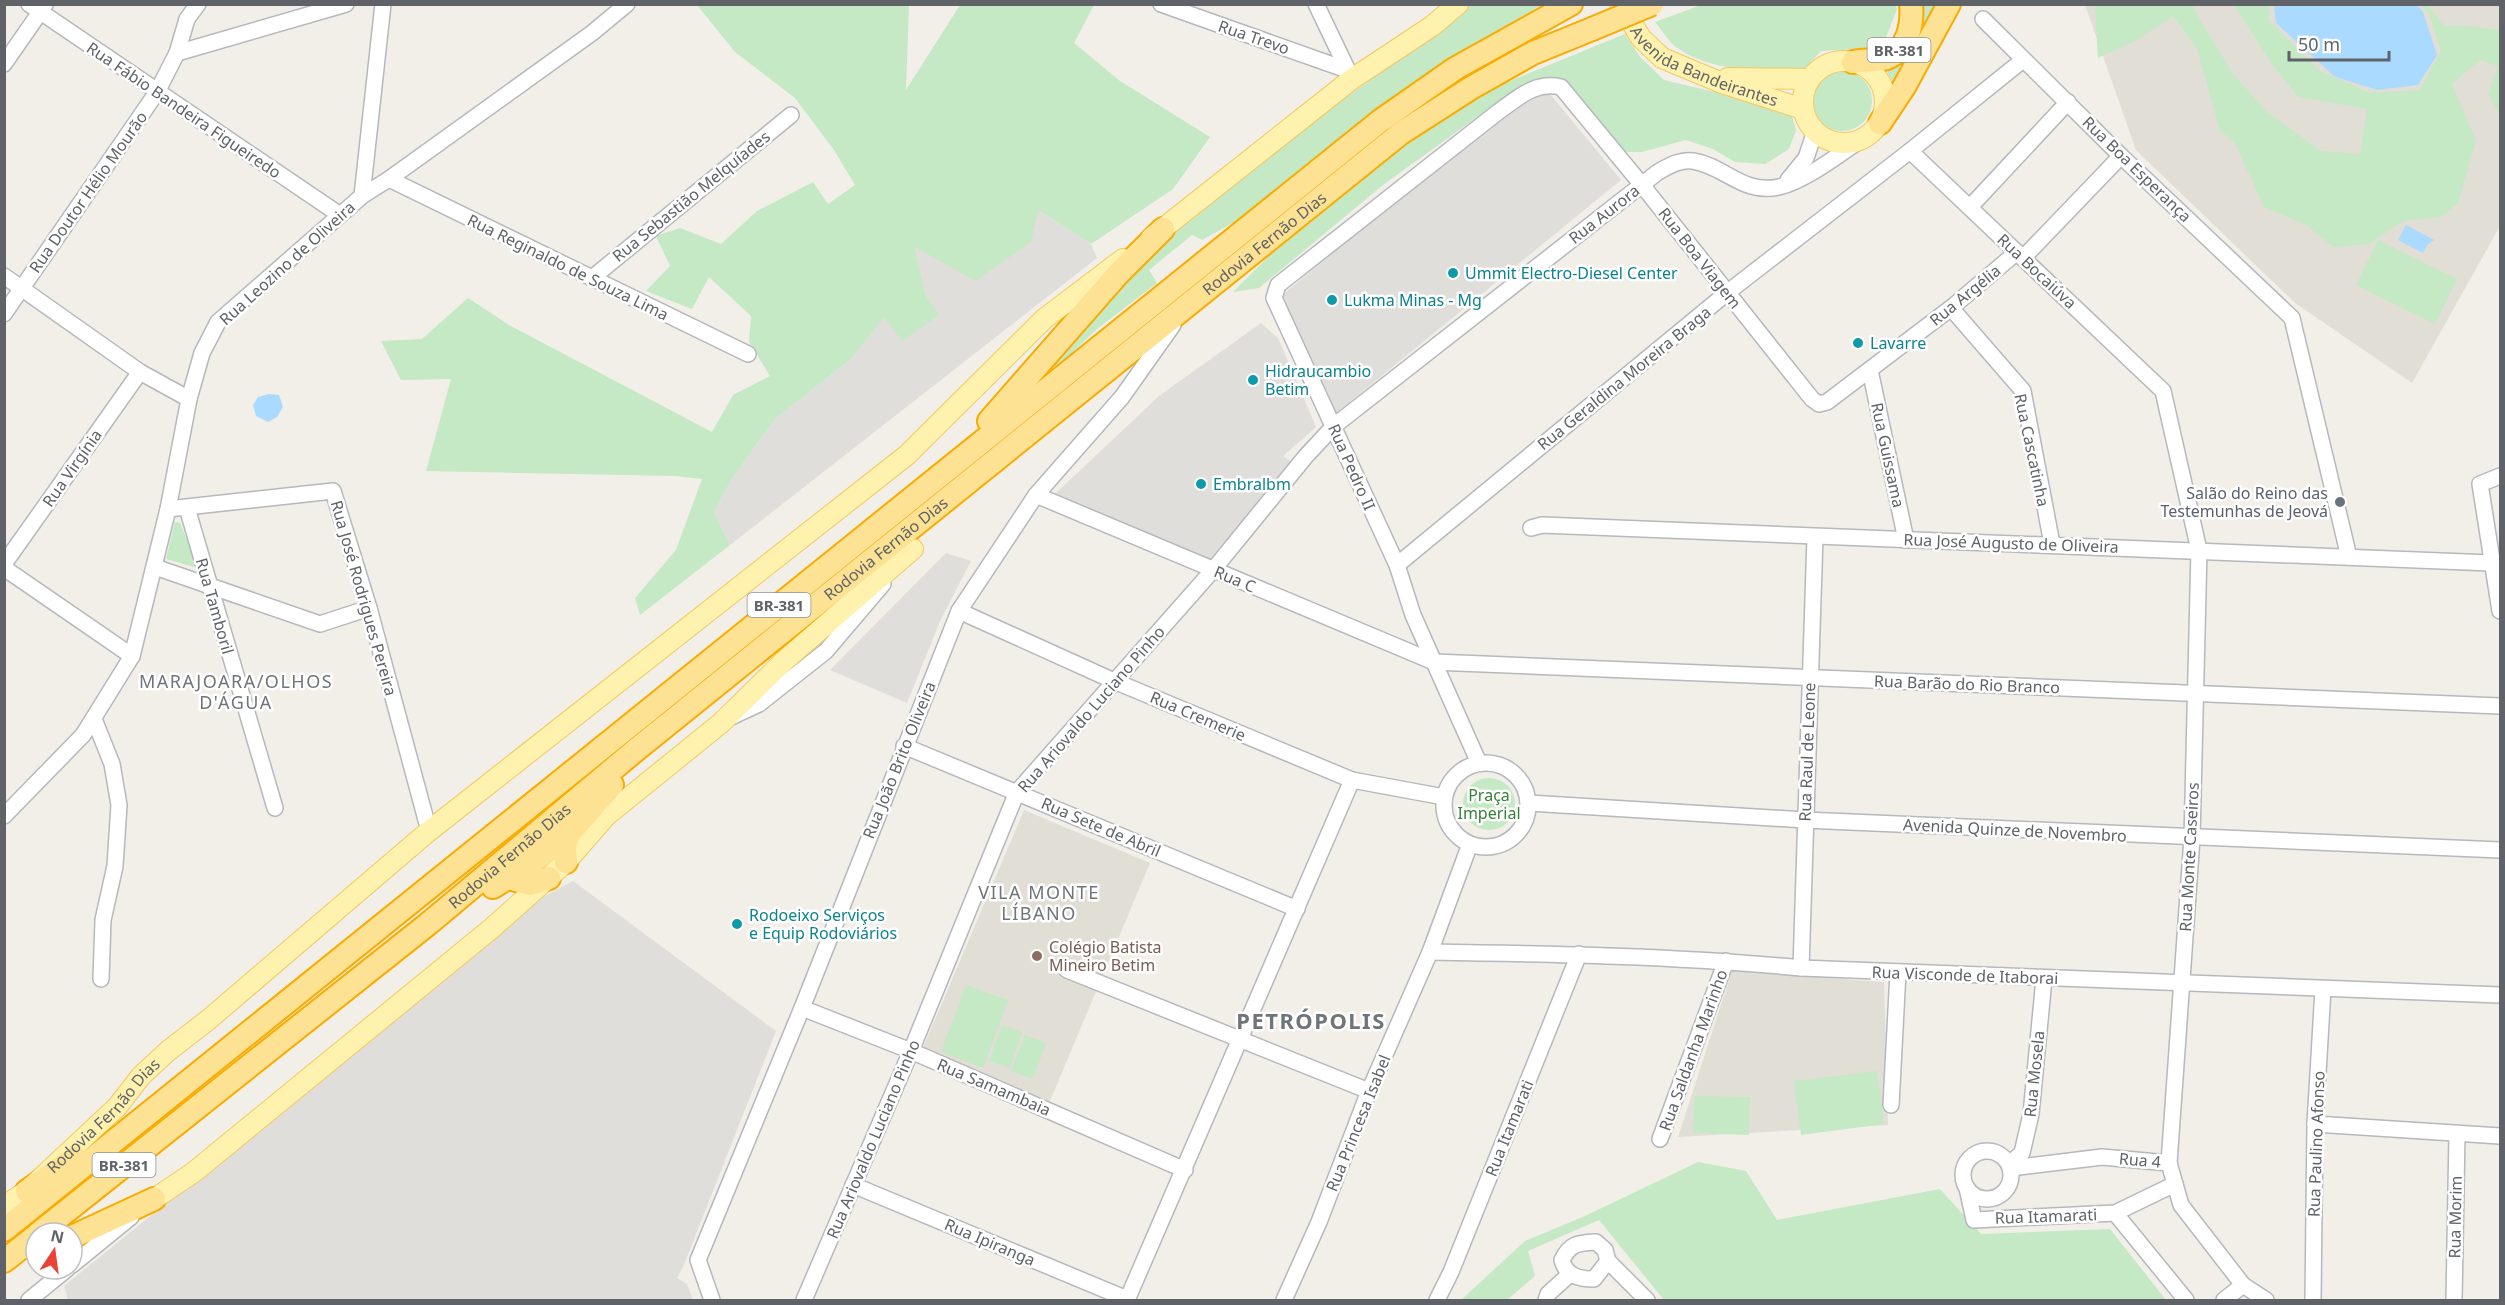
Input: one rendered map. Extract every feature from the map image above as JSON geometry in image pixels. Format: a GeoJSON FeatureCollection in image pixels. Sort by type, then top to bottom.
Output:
{"type":"FeatureCollection","features":[{"type":"Feature","properties":{"kind":"highway","name":"Rodovia Fernão Dias"},"geometry":{"type":"LineString","coordinates":[[4,1230],[56,1191],[183,1085],[1380,121],[1456,68],[1571,4]]}},
{"type":"Feature","properties":{"kind":"highway","name":"Rodovia Fernão Dias"},"geometry":{"type":"LineString","coordinates":[[54,1221],[428,924],[637,750],[1401,133],[1471,88],[1533,53],[1652,4]]}},
{"type":"Feature","properties":{"kind":"highway","name":"BR-381"},"geometry":{"type":"LineString","coordinates":[[1853,62],[1886,58],[1901,48],[1910,29],[1911,4]]}},
{"type":"Feature","properties":{"kind":"highway"},"geometry":{"type":"LineString","coordinates":[[1880,123],[1904,87],[1948,4]]}},
{"type":"Feature","properties":{"kind":"highway","name":"BR-381"},"geometry":{"type":"LineString","coordinates":[[902,506],[996,414],[1118,274],[1163,228]]}},
{"type":"Feature","properties":{"kind":"highway","name":"BR-381"},"geometry":{"type":"LineString","coordinates":[[913,549],[939,506]]}},
{"type":"Feature","properties":{"kind":"highway"},"geometry":{"type":"LineString","coordinates":[[428,924],[452,920],[505,877],[540,857],[568,834],[618,778],[637,750]]}},
{"type":"Feature","properties":{"kind":"highway"},"geometry":{"type":"LineString","coordinates":[[566,862],[565,847],[568,834]]}},
{"type":"Feature","properties":{"kind":"highway"},"geometry":{"type":"LineString","coordinates":[[505,877],[530,884],[549,879]]}},
{"type":"Feature","properties":{"kind":"highway"},"geometry":{"type":"LineString","coordinates":[[27,1191],[183,1085]]}},
{"type":"Feature","properties":{"kind":"highway","name":"BR-381"},"geometry":{"type":"LineString","coordinates":[[84,1232],[154,1198]]}},
{"type":"Feature","properties":{"kind":"highway","name":"Rodovia Fernão Dias"},"geometry":{"type":"LineString","coordinates":[[4,1261],[24,1245]]}},
{"type":"Feature","properties":{"kind":"highway"},"geometry":{"type":"LineString","coordinates":[[4,1269],[24,1260]]}},
{"type":"Feature","properties":{"kind":"main road"},"geometry":{"type":"LineString","coordinates":[[1432,26],[1439,4]]}},
{"type":"Feature","properties":{"kind":"main road","name":"Rodovia Fernão Dias"},"geometry":{"type":"LineString","coordinates":[[4,1206],[27,1191],[117,1107],[141,1076],[429,831],[907,454],[1044,319],[1163,228],[1350,74],[1432,26],[1458,4]]}},
{"type":"Feature","properties":{"kind":"main road","name":"Avenida Bandeirantes"},"geometry":{"type":"LineString","coordinates":[[1620,4],[1641,38],[1662,58],[1722,83],[1803,109]]}},
{"type":"Feature","properties":{"kind":"main road"},"geometry":{"type":"LineString","coordinates":[[1701,74],[1732,78],[1810,79],[1818,70],[1840,61],[1865,66],[1875,74],[1886,98],[1885,111],[1880,123],[1872,132],[1850,143],[1838,143],[1826,139],[1815,131]]}},
{"type":"Feature","properties":{"kind":"main road","name":"Avenida Bandeirantes"},"geometry":{"type":"LineString","coordinates":[[1810,79],[1805,88],[1803,109],[1807,121],[1815,131]]}},
{"type":"Feature","properties":{"kind":"main road","name":"Rodovia Fernão Dias"},"geometry":{"type":"LineString","coordinates":[[154,1198],[194,1172],[437,974],[549,879],[606,816],[721,723],[785,660],[913,549]]}},
{"type":"Feature","properties":{"kind":"street","name":"Rua Doutor Hélio Mourão"},"geometry":{"type":"LineString","coordinates":[[4,314],[157,92],[177,53],[187,19],[198,4]]}},
{"type":"Feature","properties":{"kind":"street"},"geometry":{"type":"LineString","coordinates":[[177,53],[346,4]]}},
{"type":"Feature","properties":{"kind":"street"},"geometry":{"type":"LineString","coordinates":[[362,196],[383,4]]}},
{"type":"Feature","properties":{"kind":"street","name":"Rua Leozino de Oliveira"},"geometry":{"type":"LineString","coordinates":[[4,816],[83,735],[132,656],[168,509],[189,399],[202,353],[218,322],[362,196],[592,33],[627,4]]}},
{"type":"Feature","properties":{"kind":"street","name":"Rua Trevo"},"geometry":{"type":"LineString","coordinates":[[1161,4],[1350,74]]}},
{"type":"Feature","properties":{"kind":"street"},"geometry":{"type":"LineString","coordinates":[[1316,4],[1350,74]]}},
{"type":"Feature","properties":{"kind":"street"},"geometry":{"type":"LineString","coordinates":[[4,64],[38,7]]}},
{"type":"Feature","properties":{"kind":"street","name":"Rua Fábio Bandeira Figueiredo"},"geometry":{"type":"LineString","coordinates":[[38,7],[157,92],[340,215]]}},
{"type":"Feature","properties":{"kind":"street","name":"Rua Boa Esperança"},"geometry":{"type":"LineString","coordinates":[[1983,20],[2121,156],[2292,318],[2349,557]]}},
{"type":"Feature","properties":{"kind":"street","name":"Rua Geraldina Moreira Braga"},"geometry":{"type":"LineString","coordinates":[[1397,565],[1728,292],[1910,152],[2023,60]]}},
{"type":"Feature","properties":{"kind":"street","name":"Rua Boa Viagem"},"geometry":{"type":"LineString","coordinates":[[1549,84],[1561,87],[1812,399],[1819,404],[1827,402]]}},
{"type":"Feature","properties":{"kind":"street","name":"Rua Pedro II"},"geometry":{"type":"LineString","coordinates":[[1479,763],[1413,615],[1397,565],[1274,298],[1278,285],[1498,111],[1534,87],[1549,84]]}},
{"type":"Feature","properties":{"kind":"street"},"geometry":{"type":"LineString","coordinates":[[1970,207],[2068,102]]}},
{"type":"Feature","properties":{"kind":"street","name":"Rua Sebastião Melquíades"},"geometry":{"type":"LineString","coordinates":[[591,278],[791,115]]}},
{"type":"Feature","properties":{"kind":"street"},"geometry":{"type":"LineString","coordinates":[[1780,187],[1806,158],[1815,131]]}},
{"type":"Feature","properties":{"kind":"street","name":"Rua Aurora"},"geometry":{"type":"LineString","coordinates":[[1334,426],[1658,172],[1676,162],[1692,161],[1708,166],[1743,185],[1762,188],[1780,187],[1820,168],[1862,139]]}},
{"type":"Feature","properties":{"kind":"street","name":"Rua Bocaiúva"},"geometry":{"type":"LineString","coordinates":[[1910,152],[2163,390]]}},
{"type":"Feature","properties":{"kind":"street","name":"Rua Argélia"},"geometry":{"type":"LineString","coordinates":[[1827,402],[2020,255],[2121,156]]}},
{"type":"Feature","properties":{"kind":"street","name":"Rua Reginaldo de Souza Lima"},"geometry":{"type":"LineString","coordinates":[[389,179],[748,354]]}},
{"type":"Feature","properties":{"kind":"street"},"geometry":{"type":"LineString","coordinates":[[4,276],[140,372],[189,399]]}},
{"type":"Feature","properties":{"kind":"street","name":"Rua João Brito Oliveira"},"geometry":{"type":"LineString","coordinates":[[712,1300],[698,1260],[802,1008],[959,611],[1036,495],[1122,397],[1185,308]]}},
{"type":"Feature","properties":{"kind":"street","name":"Rua Cascatinha"},"geometry":{"type":"LineString","coordinates":[[1951,308],[2023,392],[2052,544]]}},
{"type":"Feature","properties":{"kind":"street","name":"Rua Guissama"},"geometry":{"type":"LineString","coordinates":[[1870,370],[1906,540]]}},
{"type":"Feature","properties":{"kind":"street","name":"Rua Virgínia"},"geometry":{"type":"LineString","coordinates":[[4,566],[140,372]]}},
{"type":"Feature","properties":{"kind":"street","name":"Rua Monte Caseiros"},"geometry":{"type":"LineString","coordinates":[[2163,390],[2199,550],[2192,838],[2169,1163]]}},
{"type":"Feature","properties":{"kind":"street","name":"Rua Ariovaldo Luciano Pinho"},"geometry":{"type":"LineString","coordinates":[[804,1300],[1017,792],[1213,570],[1306,456],[1334,426]]}},
{"type":"Feature","properties":{"kind":"street"},"geometry":{"type":"LineString","coordinates":[[2500,476],[2480,484],[2500,611]]}},
{"type":"Feature","properties":{"kind":"street","name":"Rua José Rodrigues Pereira"},"geometry":{"type":"LineString","coordinates":[[168,509],[333,491],[369,608],[429,831]]}},
{"type":"Feature","properties":{"kind":"street","name":"Rua C"},"geometry":{"type":"LineString","coordinates":[[1036,495],[1434,662]]}},
{"type":"Feature","properties":{"kind":"street","name":"Rua Tamboril"},"geometry":{"type":"LineString","coordinates":[[187,508],[275,808]]}},
{"type":"Feature","properties":{"kind":"street","name":"Rua José Augusto de Oliveira"},"geometry":{"type":"LineString","coordinates":[[1531,528],[1542,525],[2491,563]]}},
{"type":"Feature","properties":{"kind":"street","name":"Rua Raul de Leone"},"geometry":{"type":"LineString","coordinates":[[1801,968],[1815,537]]}},
{"type":"Feature","properties":{"kind":"street"},"geometry":{"type":"LineString","coordinates":[[4,566],[132,656]]}},
{"type":"Feature","properties":{"kind":"street"},"geometry":{"type":"LineString","coordinates":[[155,567],[208,583],[320,624],[369,608]]}},
{"type":"Feature","properties":{"kind":"street","name":"Rua Cremerie"},"geometry":{"type":"LineString","coordinates":[[959,611],[1114,681],[1352,780],[1444,797]]}},
{"type":"Feature","properties":{"kind":"street","name":"Rua Barão do Rio Branco"},"geometry":{"type":"LineString","coordinates":[[1434,662],[2500,706]]}},
{"type":"Feature","properties":{"kind":"street"},"geometry":{"type":"LineString","coordinates":[[94,719],[112,764],[119,805],[115,867],[103,920],[101,979]]}},
{"type":"Feature","properties":{"kind":"street","name":"Rua Sete de Abril"},"geometry":{"type":"LineString","coordinates":[[904,746],[1297,909]]}},
{"type":"Feature","properties":{"kind":"street"},"geometry":{"type":"LineString","coordinates":[[1479,763],[1500,765],[1518,777],[1526,789],[1529,803],[1524,823],[1511,840],[1498,846],[1484,847],[1470,844],[1458,837],[1449,825],[1444,812],[1444,797],[1456,775],[1467,767],[1479,763]]}},
{"type":"Feature","properties":{"kind":"street"},"geometry":{"type":"LineString","coordinates":[[1127,1300],[1352,780]]}},
{"type":"Feature","properties":{"kind":"street","name":"Avenida Quinze de Novembro"},"geometry":{"type":"LineString","coordinates":[[1529,803],[1805,820],[2500,850]]}},
{"type":"Feature","properties":{"kind":"street","name":"Rua Princesa Isabel"},"geometry":{"type":"LineString","coordinates":[[1284,1300],[1318,1222],[1369,1091],[1430,952],[1470,844]]}},
{"type":"Feature","properties":{"kind":"street","name":"Rua Visconde de Itaborai"},"geometry":{"type":"LineString","coordinates":[[1430,952],[1579,954],[1726,961],[1801,968],[2044,979],[2500,995]]}},
{"type":"Feature","properties":{"kind":"street","name":"Rua Itamarati"},"geometry":{"type":"LineString","coordinates":[[1437,1300],[1451,1272],[1579,954]]}},
{"type":"Feature","properties":{"kind":"street","name":"Rua Saldanha Marinho"},"geometry":{"type":"LineString","coordinates":[[1660,1139],[1726,961]]}},
{"type":"Feature","properties":{"kind":"street"},"geometry":{"type":"LineString","coordinates":[[1067,970],[1369,1091]]}},
{"type":"Feature","properties":{"kind":"street"},"geometry":{"type":"LineString","coordinates":[[1891,1105],[1898,972]]}},
{"type":"Feature","properties":{"kind":"street","name":"Rua Mosela"},"geometry":{"type":"LineString","coordinates":[[2010,1166],[2022,1154],[2031,1114],[2044,979]]}},
{"type":"Feature","properties":{"kind":"street","name":"Rua Paulino Afonso"},"geometry":{"type":"LineString","coordinates":[[2313,1300],[2315,1124],[2323,989]]}},
{"type":"Feature","properties":{"kind":"street","name":"Rua Samambaia"},"geometry":{"type":"LineString","coordinates":[[802,1008],[910,1051],[1185,1170]]}},
{"type":"Feature","properties":{"kind":"street"},"geometry":{"type":"LineString","coordinates":[[2315,1124],[2500,1136]]}},
{"type":"Feature","properties":{"kind":"street","name":"Rua Morim"},"geometry":{"type":"LineString","coordinates":[[2454,1300],[2457,1134]]}},
{"type":"Feature","properties":{"kind":"street"},"geometry":{"type":"LineString","coordinates":[[1983,1151],[1998,1153],[2010,1166],[2012,1180],[2009,1188],[1996,1198],[1979,1198],[1966,1188],[1963,1173],[1965,1165],[1975,1153],[1983,1151]]}},
{"type":"Feature","properties":{"kind":"street","name":"Rua 4"},"geometry":{"type":"LineString","coordinates":[[2010,1166],[2102,1157],[2169,1163],[2181,1205],[2243,1285],[2266,1300]]}},
{"type":"Feature","properties":{"kind":"street","name":"Rua Itamarati"},"geometry":{"type":"LineString","coordinates":[[1966,1188],[1974,1220],[2115,1213],[2175,1184]]}},
{"type":"Feature","properties":{"kind":"street","name":"Rua Ipiranga"},"geometry":{"type":"LineString","coordinates":[[854,1185],[1127,1300]]}},
{"type":"Feature","properties":{"kind":"street"},"geometry":{"type":"LineString","coordinates":[[84,1255],[154,1198]]}},
{"type":"Feature","properties":{"kind":"street","name":"Rua Itamarati"},"geometry":{"type":"LineString","coordinates":[[2115,1213],[2186,1300]]}},
{"type":"Feature","properties":{"kind":"street"},"geometry":{"type":"LineString","coordinates":[[1608,1261],[1594,1279],[1582,1279],[1570,1274],[1564,1268],[1562,1260],[1570,1247],[1578,1243],[1596,1242],[1605,1250],[1608,1261],[1647,1300]]}},
{"type":"Feature","properties":{"kind":"street"},"geometry":{"type":"LineString","coordinates":[[1546,1300],[1548,1294],[1570,1274]]}},
{"type":"Feature","properties":{"kind":"street"},"geometry":{"type":"LineString","coordinates":[[29,1300],[52,1281]]}},
{"type":"Feature","properties":{"kind":"street"},"geometry":{"type":"LineString","coordinates":[[2224,1300],[2243,1285]]}},
{"type":"Feature","properties":{"kind":"shaded area"},"geometry":{"type":"Polygon","coordinates":[[[2085,5],[2500,5],[2500,226],[2412,383],[2295,303],[2136,150],[2085,5]]]}},
{"type":"Feature","properties":{"kind":"shaded area"},"geometry":{"type":"Polygon","coordinates":[[[1525,93],[1550,94],[1621,180],[1330,418],[1280,297],[1525,93]]]}},
{"type":"Feature","properties":{"kind":"shaded area"},"geometry":{"type":"Polygon","coordinates":[[[1038,210],[1091,244],[1097,258],[730,545],[714,512],[731,480],[775,419],[851,359],[884,316],[938,315],[926,296],[913,246],[1038,210]]]}},
{"type":"Feature","properties":{"kind":"shaded area"},"geometry":{"type":"Polygon","coordinates":[[[1261,323],[1278,338],[1316,427],[1283,456],[1293,463],[1208,561],[1054,495],[1159,396],[1261,323]]]}},
{"type":"Feature","properties":{"kind":"shaded area"},"geometry":{"type":"Polygon","coordinates":[[[946,553],[971,561],[940,621],[907,703],[830,670],[946,553]]]}},
{"type":"Feature","properties":{"kind":"shaded area","name":"Colégio Batista Mineiro Betim"},"geometry":{"type":"Polygon","coordinates":[[[1024,810],[1150,863],[1050,1101],[923,1048],[1024,810]]]}},
{"type":"Feature","properties":{"kind":"shaded area"},"geometry":{"type":"Polygon","coordinates":[[[573,881],[776,1031],[677,1278],[687,1284],[693,1300],[68,1300],[64,1286],[70,1281],[84,1281],[84,1270],[543,897],[573,881]]]}},
{"type":"Feature","properties":{"kind":"shaded area"},"geometry":{"type":"Polygon","coordinates":[[[1732,971],[1884,982],[1888,1125],[1678,1137],[1732,971]]]}},
{"type":"Feature","properties":{"kind":"green space"},"geometry":{"type":"Polygon","coordinates":[[[1895,4],[1897,9],[1885,40],[1874,48],[1821,51],[1802,71],[1737,68],[1705,62],[1676,47],[1655,22],[1701,5],[1895,4]]]}},
{"type":"Feature","properties":{"kind":"green space"},"geometry":{"type":"Polygon","coordinates":[[[697,5],[909,5],[906,90],[960,5],[1094,5],[1074,43],[1120,81],[1210,137],[1173,189],[1091,244],[1038,210],[1031,242],[975,281],[914,246],[926,296],[939,315],[902,341],[884,317],[851,359],[775,419],[731,480],[714,512],[730,545],[640,615],[635,598],[676,550],[702,479],[676,476],[426,471],[451,379],[401,380],[381,341],[422,339],[468,298],[509,325],[712,432],[733,395],[770,376],[749,342],[751,316],[709,277],[692,309],[646,291],[670,266],[656,236],[680,228],[721,244],[757,211],[813,182],[828,204],[855,185],[834,150],[795,98],[735,52],[697,5]]]}},
{"type":"Feature","properties":{"kind":"green space"},"geometry":{"type":"Polygon","coordinates":[[[1466,5],[1541,5],[1419,81],[1347,132],[1240,219],[1202,240],[1192,235],[1149,270],[1157,283],[1097,329],[1062,362],[1042,374],[1109,295],[1174,230],[1329,110],[1459,16],[1466,5]]]}},
{"type":"Feature","properties":{"kind":"green space"},"geometry":{"type":"Polygon","coordinates":[[[1916,5],[1939,5],[1896,89],[1885,67],[1916,5]]]}},
{"type":"Feature","properties":{"kind":"green space"},"geometry":{"type":"Polygon","coordinates":[[[2095,5],[2193,5],[2233,74],[2268,113],[2321,151],[2360,154],[2367,109],[2298,97],[2272,64],[2234,5],[2269,5],[2269,21],[2320,71],[2370,93],[2420,90],[2441,51],[2429,14],[2421,5],[2428,5],[2444,26],[2470,26],[2500,30],[2500,115],[2488,94],[2498,66],[2480,60],[2452,84],[2476,141],[2458,203],[2441,217],[2403,221],[2369,244],[2334,247],[2306,225],[2264,207],[2235,143],[2220,130],[2197,49],[2173,16],[2137,40],[2098,58],[2095,5]]]}},
{"type":"Feature","properties":{"kind":"green space"},"geometry":{"type":"Polygon","coordinates":[[[1625,34],[1640,57],[1664,80],[1790,110],[1796,130],[1789,149],[1765,164],[1735,162],[1713,149],[1686,140],[1642,152],[1624,152],[1561,79],[1524,83],[1383,185],[1259,288],[1233,292],[1283,242],[1413,140],[1498,86],[1625,34]]]}},
{"type":"Feature","properties":{"kind":"green space"},"geometry":{"type":"Polygon","coordinates":[[[1836,71],[1848,71],[1864,79],[1870,89],[1872,101],[1870,113],[1864,123],[1848,131],[1836,131],[1820,123],[1812,107],[1812,95],[1820,79],[1836,71]]]}},
{"type":"Feature","properties":{"kind":"green space"},"geometry":{"type":"Polygon","coordinates":[[[2378,240],[2457,279],[2435,324],[2356,285],[2378,240]]]}},
{"type":"Feature","properties":{"kind":"green space"},"geometry":{"type":"Polygon","coordinates":[[[175,522],[180,523],[198,568],[166,559],[175,522]]]}},
{"type":"Feature","properties":{"kind":"green space","name":"Praça Imperial"},"geometry":{"type":"Polygon","coordinates":[[[1489,778],[1499,780],[1507,786],[1513,794],[1515,804],[1513,814],[1507,822],[1499,828],[1489,830],[1479,828],[1471,822],[1465,814],[1463,804],[1465,794],[1471,786],[1479,780],[1489,778]]]}},
{"type":"Feature","properties":{"kind":"green space"},"geometry":{"type":"Polygon","coordinates":[[[966,985],[1008,1000],[983,1068],[941,1052],[966,985]]]}},
{"type":"Feature","properties":{"kind":"green space"},"geometry":{"type":"Polygon","coordinates":[[[1002,1025],[1022,1032],[1010,1068],[989,1061],[1002,1025]]]}},
{"type":"Feature","properties":{"kind":"green space"},"geometry":{"type":"Polygon","coordinates":[[[1025,1035],[1046,1043],[1033,1079],[1011,1071],[1025,1035]]]}},
{"type":"Feature","properties":{"kind":"green space"},"geometry":{"type":"Polygon","coordinates":[[[1877,1071],[1884,1124],[1801,1135],[1794,1081],[1877,1071]]]}},
{"type":"Feature","properties":{"kind":"green space"},"geometry":{"type":"Polygon","coordinates":[[[1694,1096],[1750,1097],[1749,1135],[1693,1133],[1694,1096]]]}},
{"type":"Feature","properties":{"kind":"green space"},"geometry":{"type":"Polygon","coordinates":[[[1698,1162],[1746,1171],[1777,1220],[1940,1189],[1981,1234],[2110,1229],[2166,1300],[1664,1300],[1599,1220],[1528,1251],[1535,1276],[1507,1300],[1461,1300],[1525,1241],[1585,1216],[1698,1162]]]}},
{"type":"Feature","properties":{"kind":"water"},"geometry":{"type":"Polygon","coordinates":[[[2274,5],[2417,5],[2423,12],[2437,55],[2418,85],[2378,90],[2335,77],[2276,23],[2274,5]]]}},
{"type":"Feature","properties":{"kind":"water"},"geometry":{"type":"Polygon","coordinates":[[[2406,225],[2434,240],[2427,245],[2423,253],[2398,240],[2406,225]]]}},
{"type":"Feature","properties":{"kind":"water"},"geometry":{"type":"Polygon","coordinates":[[[269,394],[279,395],[283,407],[277,417],[268,422],[256,416],[253,405],[258,397],[269,394]]]}},
{"type":"Feature","properties":{"kind":"place","name":"Ummit Electro-Diesel Center"},"geometry":{"type":"Point","coordinates":[1453,273]}},
{"type":"Feature","properties":{"kind":"place","name":"Lukma Minas - Mg"},"geometry":{"type":"Point","coordinates":[1332,300]}},
{"type":"Feature","properties":{"kind":"place","name":"Lavarre"},"geometry":{"type":"Point","coordinates":[1858,343]}},
{"type":"Feature","properties":{"kind":"place","name":"Hidraucambio Betim"},"geometry":{"type":"Point","coordinates":[1253,380]}},
{"type":"Feature","properties":{"kind":"place","name":"Embralbm"},"geometry":{"type":"Point","coordinates":[1201,484]}},
{"type":"Feature","properties":{"kind":"place","name":"Salão do Reino das Testemunhas de Jeová"},"geometry":{"type":"Point","coordinates":[2340,502]}},
{"type":"Feature","properties":{"kind":"place","name":"Rodoeixo Serviços e Equip Rodoviários"},"geometry":{"type":"Point","coordinates":[737,924]}},
{"type":"Feature","properties":{"kind":"place","name":"Colégio Batista Mineiro Betim"},"geometry":{"type":"Point","coordinates":[1037,956]}},
{"type":"Feature","properties":{"kind":"district","name":"MARAJOARA/OLHOS D'ÁGUA"},"geometry":{"type":"Point","coordinates":[236,691]}},
{"type":"Feature","properties":{"kind":"district","name":"VILA MONTE LÍBANO"},"geometry":{"type":"Point","coordinates":[1039,902]}},
{"type":"Feature","properties":{"kind":"district","name":"PETRÓPOLIS"},"geometry":{"type":"Point","coordinates":[1311,1020]}}]}
